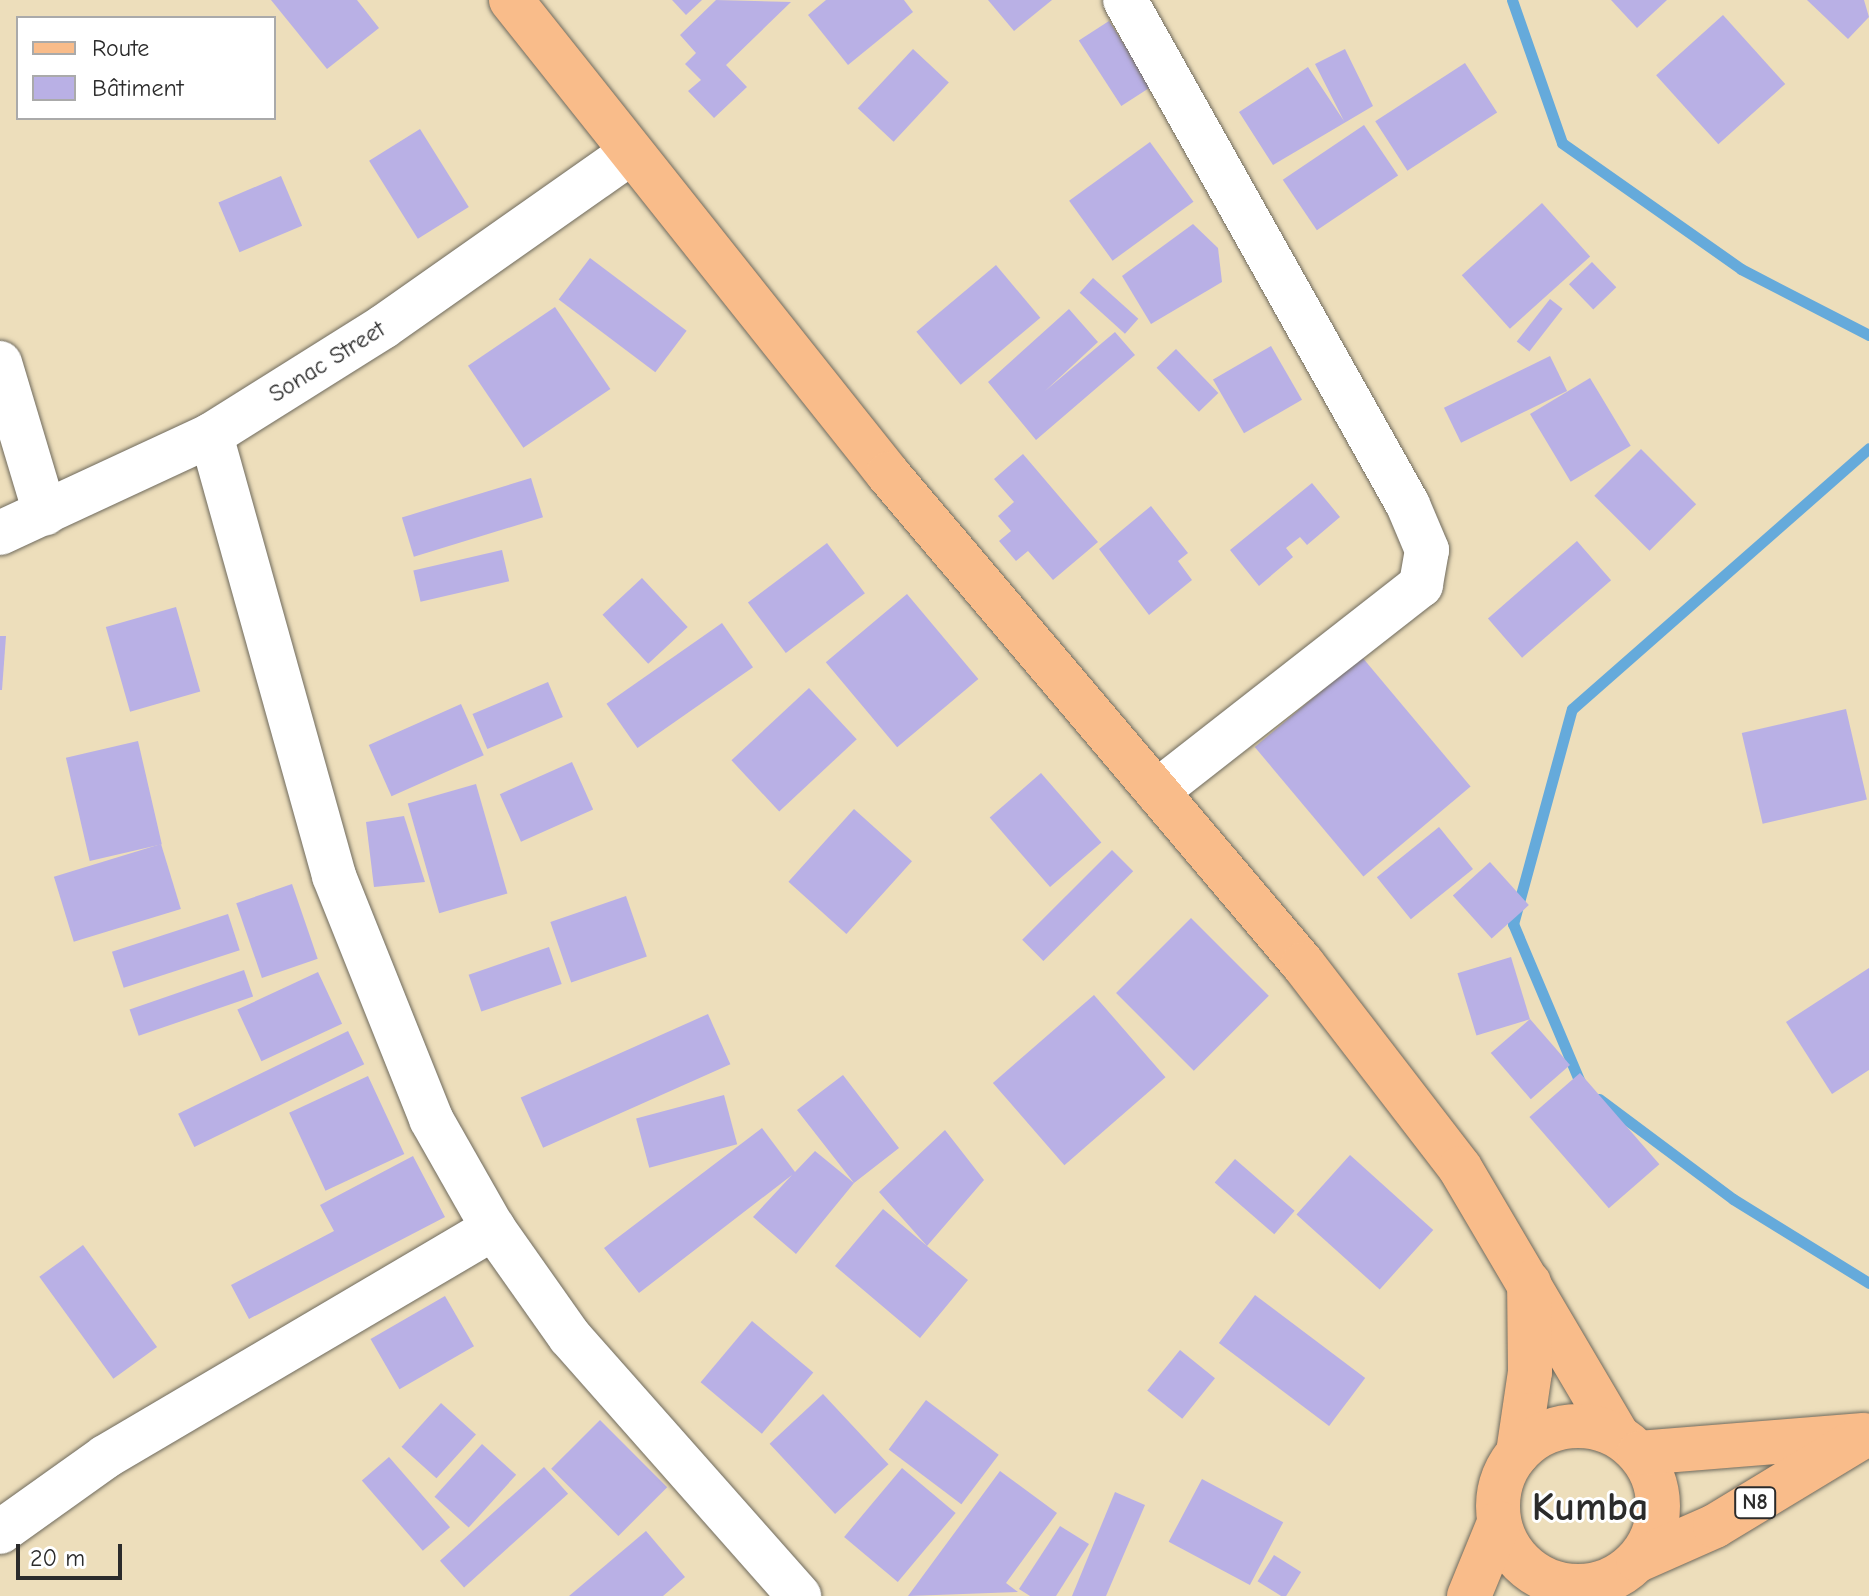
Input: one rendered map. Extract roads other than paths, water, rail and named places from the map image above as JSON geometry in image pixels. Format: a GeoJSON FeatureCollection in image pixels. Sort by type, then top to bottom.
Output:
{"type":"FeatureCollection","features":[{"type":"Feature","properties":{"kind":"main road"},"geometry":{"type":"LineString","coordinates":[[511,0],[888,474],[1303,964],[1460,1168],[1628,1444],[1654,1478],[1659,1507],[1654,1536],[1638,1560],[1622,1575],[1577,1591],[1528,1570],[1509,1548],[1499,1523]]}},
{"type":"Feature","properties":{"kind":"main road"},"geometry":{"type":"LineString","coordinates":[[1518,1453],[1530,1372],[1529,1280]]}},
{"type":"Feature","properties":{"kind":"main road"},"geometry":{"type":"LineString","coordinates":[[1469,1596],[1499,1523],[1504,1473],[1518,1453],[1539,1436],[1564,1427],[1591,1427],[1628,1444]]}},
{"type":"Feature","properties":{"kind":"main road","name":"N8"},"geometry":{"type":"LineString","coordinates":[[1628,1444],[1867,1434]]}},
{"type":"Feature","properties":{"kind":"main road","name":"N8"},"geometry":{"type":"LineString","coordinates":[[1638,1560],[1715,1526],[1867,1434]]}},
{"type":"Feature","properties":{"kind":"street"},"geometry":{"type":"LineString","coordinates":[[1125,0],[1408,505],[1427,550],[1421,585],[1157,791]]}},
{"type":"Feature","properties":{"kind":"street","name":"Sonac Street"},"geometry":{"type":"LineString","coordinates":[[0,533],[211,435],[383,327],[631,153]]}},
{"type":"Feature","properties":{"kind":"street"},"geometry":{"type":"LineString","coordinates":[[0,363],[45,513]]}},
{"type":"Feature","properties":{"kind":"street"},"geometry":{"type":"LineString","coordinates":[[211,435],[334,876],[431,1119],[493,1228],[570,1337],[791,1593]]}},
{"type":"Feature","properties":{"kind":"street"},"geometry":{"type":"LineString","coordinates":[[0,1532],[105,1457],[493,1228]]}},
{"type":"Feature","properties":{"kind":"waterway"},"geometry":{"type":"LineString","coordinates":[[1512,0],[1562,143],[1741,269],[1869,335]]}},
{"type":"Feature","properties":{"kind":"waterway"},"geometry":{"type":"LineString","coordinates":[[1582,1087],[1513,924],[1572,709],[1869,448]]}},
{"type":"Feature","properties":{"kind":"waterway"},"geometry":{"type":"LineString","coordinates":[[1599,1099],[1733,1199],[1869,1283]]}},
{"type":"Feature","properties":{"kind":"district","name":"Kumba"},"geometry":{"type":"Point","coordinates":[1590,1507]}}]}
